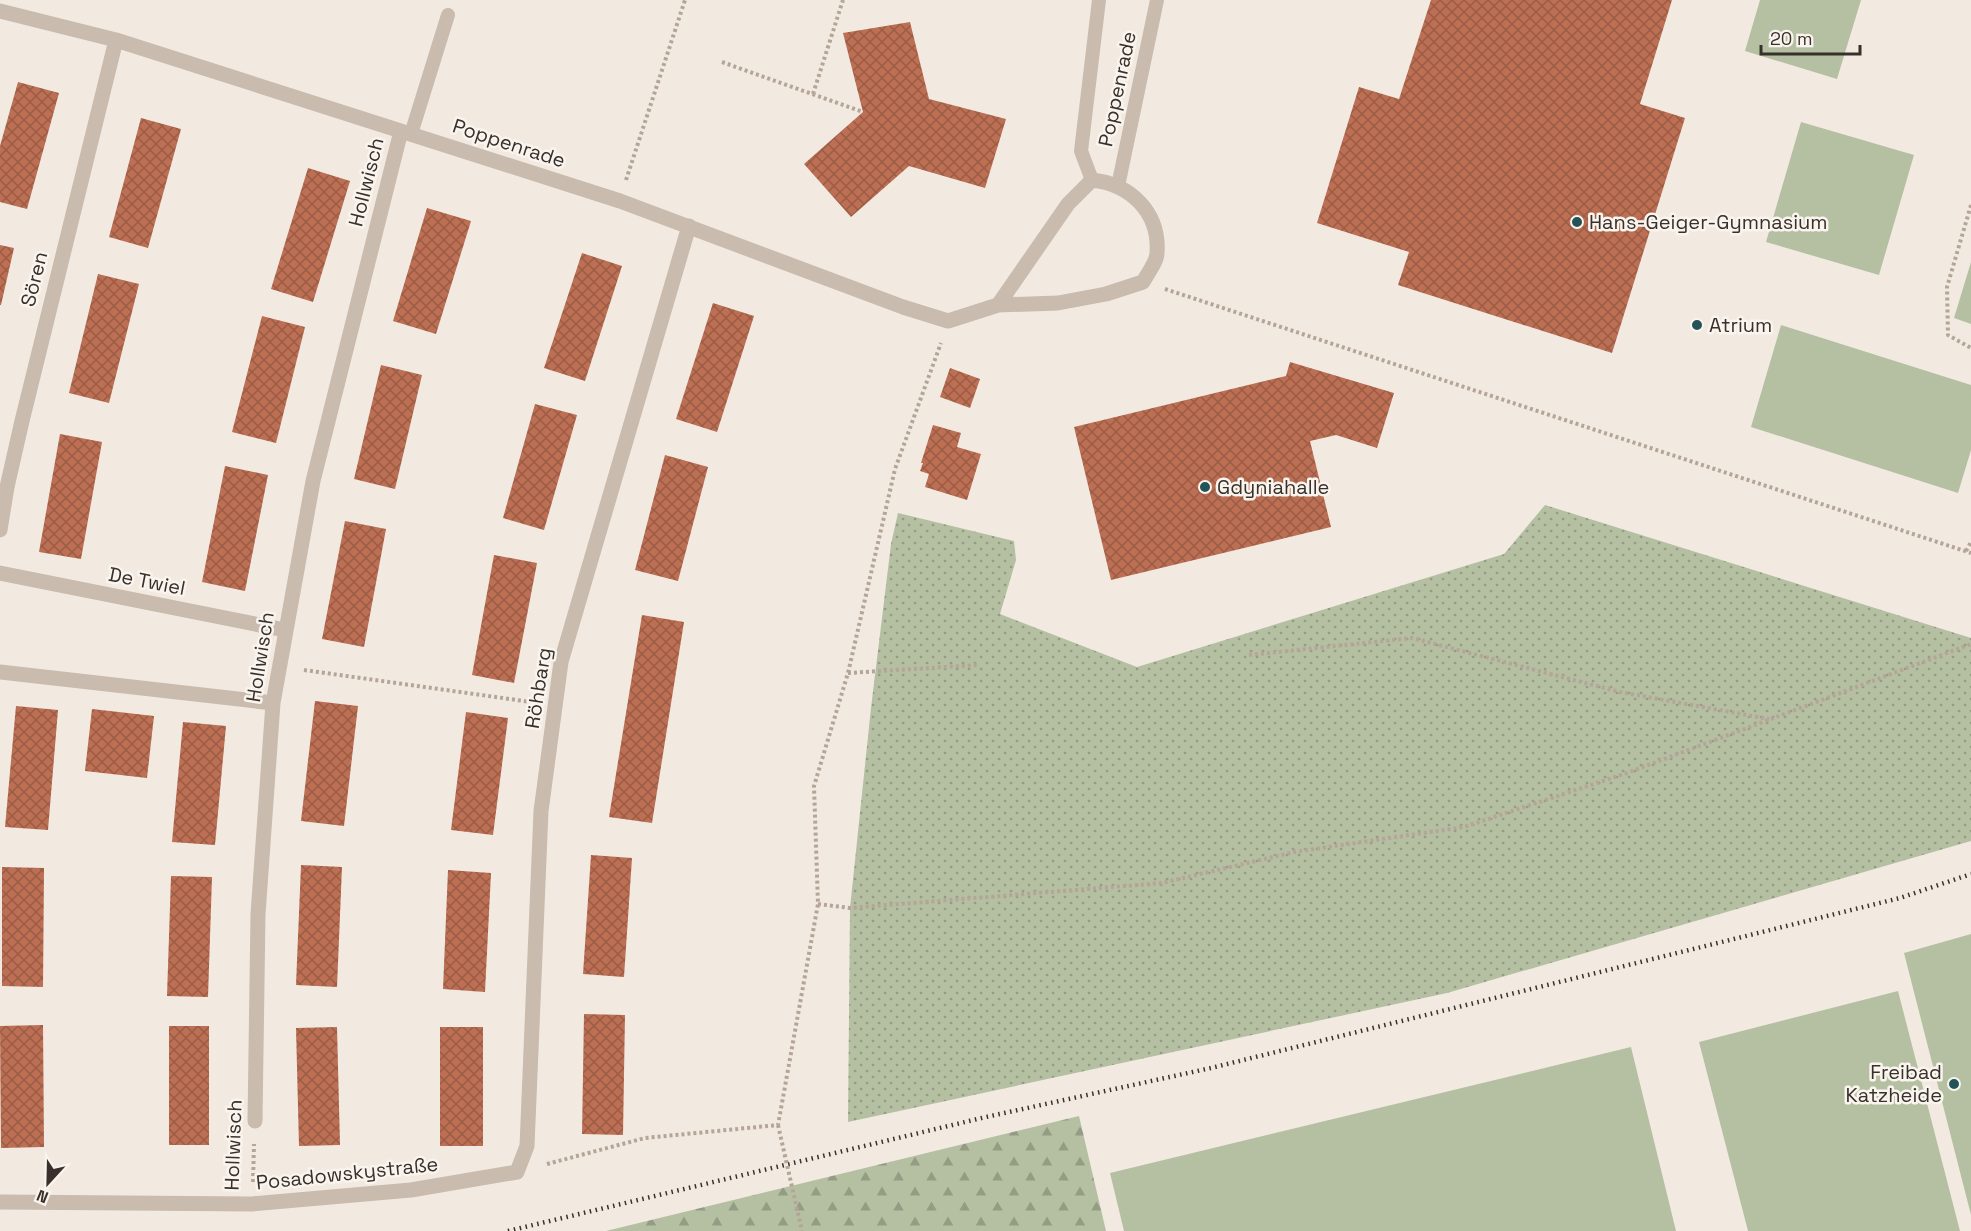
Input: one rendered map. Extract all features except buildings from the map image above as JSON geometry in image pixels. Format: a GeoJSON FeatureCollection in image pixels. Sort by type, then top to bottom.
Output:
{"type":"FeatureCollection","features":[{"type":"Feature","properties":{"kind":"street","name":"Poppenrade"},"geometry":{"type":"LineString","coordinates":[[0,11],[116,40],[620,201],[903,307],[948,321]]}},
{"type":"Feature","properties":{"kind":"street","name":"Sören"},"geometry":{"type":"LineString","coordinates":[[0,530],[24,409],[116,40]]}},
{"type":"Feature","properties":{"kind":"street","name":"Hollwisch"},"geometry":{"type":"LineString","coordinates":[[255,1121],[258,914],[273,703],[313,481],[406,132]]}},
{"type":"Feature","properties":{"kind":"street"},"geometry":{"type":"LineString","coordinates":[[948,321],[998,305],[1058,303],[1106,294],[1143,282],[1157,254],[1154,224],[1139,200],[1118,186],[1092,180],[1068,204],[998,305]]}},
{"type":"Feature","properties":{"kind":"street","name":"Röhbarg"},"geometry":{"type":"LineString","coordinates":[[517,1172],[526,1146],[541,811],[561,662],[689,226]]}},
{"type":"Feature","properties":{"kind":"street","name":"De Twiel"},"geometry":{"type":"LineString","coordinates":[[0,573],[285,630]]}},
{"type":"Feature","properties":{"kind":"street"},"geometry":{"type":"LineString","coordinates":[[0,672],[273,703]]}},
{"type":"Feature","properties":{"kind":"street","name":"Posadowskystraße"},"geometry":{"type":"LineString","coordinates":[[0,1202],[252,1204],[411,1190],[517,1172]]}},
{"type":"Feature","properties":{"kind":"lane"},"geometry":{"type":"LineString","coordinates":[[1092,180],[1081,151],[1100,0]]}},
{"type":"Feature","properties":{"kind":"lane","name":"Poppenrade"},"geometry":{"type":"LineString","coordinates":[[1118,186],[1157,0]]}},
{"type":"Feature","properties":{"kind":"lane"},"geometry":{"type":"LineString","coordinates":[[406,132],[448,15]]}},
{"type":"Feature","properties":{"kind":"path"},"geometry":{"type":"LineString","coordinates":[[620,201],[686,0]]}},
{"type":"Feature","properties":{"kind":"path"},"geometry":{"type":"LineString","coordinates":[[813,94],[843,0]]}},
{"type":"Feature","properties":{"kind":"path"},"geometry":{"type":"LineString","coordinates":[[722,62],[863,112]]}},
{"type":"Feature","properties":{"kind":"path"},"geometry":{"type":"LineString","coordinates":[[1971,206],[1947,287],[1948,335],[1971,348]]}},
{"type":"Feature","properties":{"kind":"path"},"geometry":{"type":"LineString","coordinates":[[1143,282],[1969,552],[1971,542]]}},
{"type":"Feature","properties":{"kind":"path"},"geometry":{"type":"LineString","coordinates":[[802,1231],[778,1125],[818,904],[814,786],[848,673],[895,469],[948,321]]}},
{"type":"Feature","properties":{"kind":"path"},"geometry":{"type":"LineString","coordinates":[[1249,655],[1412,638],[1620,692],[1770,719]]}},
{"type":"Feature","properties":{"kind":"path"},"geometry":{"type":"LineString","coordinates":[[818,904],[850,908],[1162,883],[1294,852],[1464,827],[1627,773],[1971,644]]}},
{"type":"Feature","properties":{"kind":"path"},"geometry":{"type":"LineString","coordinates":[[848,673],[978,664]]}},
{"type":"Feature","properties":{"kind":"path"},"geometry":{"type":"LineString","coordinates":[[280,667],[555,706]]}},
{"type":"Feature","properties":{"kind":"path","name":"Hollwisch"},"geometry":{"type":"LineString","coordinates":[[252,1204],[255,1121]]}},
{"type":"Feature","properties":{"kind":"path"},"geometry":{"type":"LineString","coordinates":[[517,1172],[645,1138],[778,1125]]}},
{"type":"Feature","properties":{"kind":"green space"},"geometry":{"type":"Polygon","coordinates":[[[1760,0],[1861,0],[1837,79],[1745,51],[1760,0]]]}},
{"type":"Feature","properties":{"kind":"green space"},"geometry":{"type":"Polygon","coordinates":[[[1801,122],[1914,155],[1879,275],[1766,242],[1801,122]]]}},
{"type":"Feature","properties":{"kind":"green space"},"geometry":{"type":"Polygon","coordinates":[[[1971,262],[1971,324],[1954,318],[1971,262]]]}},
{"type":"Feature","properties":{"kind":"green space"},"geometry":{"type":"Polygon","coordinates":[[[1781,325],[1971,385],[1971,450],[1958,493],[1751,427],[1781,325]]]}},
{"type":"Feature","properties":{"kind":"green space"},"geometry":{"type":"Polygon","coordinates":[[[1545,505],[1971,638],[1971,841],[1447,993],[848,1122],[850,908],[871,708],[891,544],[898,513],[1014,541],[1016,560],[1000,614],[1137,667],[1504,554],[1545,505]]]}},
{"type":"Feature","properties":{"kind":"green space","name":"Freibad Katzheide"},"geometry":{"type":"Polygon","coordinates":[[[1971,934],[1971,1215],[1904,953],[1971,934]]]}},
{"type":"Feature","properties":{"kind":"green space"},"geometry":{"type":"Polygon","coordinates":[[[1898,991],[1960,1231],[1748,1231],[1699,1042],[1898,991]]]}},
{"type":"Feature","properties":{"kind":"green space"},"geometry":{"type":"Polygon","coordinates":[[[1631,1047],[1676,1231],[1124,1231],[1110,1173],[1631,1047]]]}},
{"type":"Feature","properties":{"kind":"green space"},"geometry":{"type":"Polygon","coordinates":[[[1079,1116],[1106,1231],[606,1231],[1079,1116]]]}},
{"type":"Feature","properties":{"kind":"railway"},"geometry":{"type":"LineString","coordinates":[[508,1231],[986,1117],[1211,1068],[1900,898],[1971,874]]}},
{"type":"Feature","properties":{"kind":"place","name":"Hans-Geiger-Gymnasium"},"geometry":{"type":"Point","coordinates":[1577,222]}},
{"type":"Feature","properties":{"kind":"place","name":"Atrium"},"geometry":{"type":"Point","coordinates":[1697,325]}},
{"type":"Feature","properties":{"kind":"place","name":"Gdyniahalle"},"geometry":{"type":"Point","coordinates":[1205,487]}},
{"type":"Feature","properties":{"kind":"place","name":"Freibad Katzheide"},"geometry":{"type":"Point","coordinates":[1954,1084]}}]}
